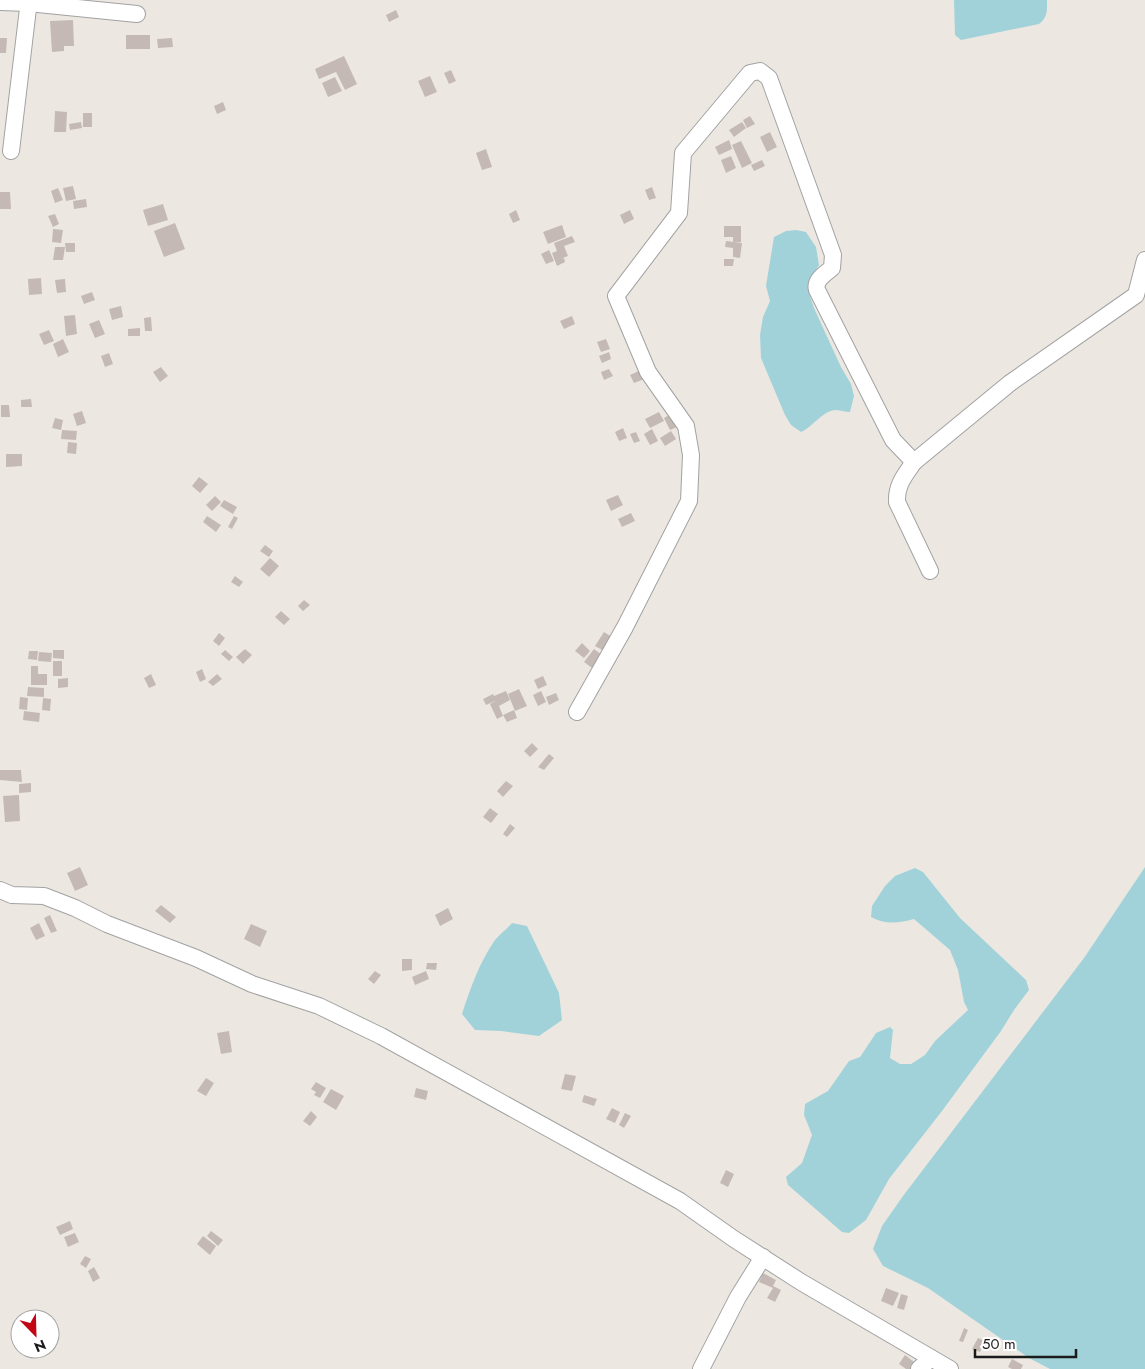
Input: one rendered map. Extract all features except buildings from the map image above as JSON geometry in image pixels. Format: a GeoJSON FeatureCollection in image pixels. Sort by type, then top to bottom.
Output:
{"type":"FeatureCollection","features":[{"type":"Feature","properties":{"kind":"street"},"geometry":{"type":"LineString","coordinates":[[0,2],[29,2],[137,14]]}},
{"type":"Feature","properties":{"kind":"street"},"geometry":{"type":"LineString","coordinates":[[11,150],[29,2]]}},
{"type":"Feature","properties":{"kind":"street"},"geometry":{"type":"LineString","coordinates":[[576,712],[625,627],[689,501],[690,455],[686,426],[648,372],[616,296],[679,213],[683,153],[750,73],[760,71],[769,78],[833,255],[832,268],[817,281],[817,290],[893,440],[914,462]]}},
{"type":"Feature","properties":{"kind":"street"},"geometry":{"type":"LineString","coordinates":[[930,571],[897,502],[899,484],[914,462],[1010,382],[1136,295],[1145,260]]}},
{"type":"Feature","properties":{"kind":"street"},"geometry":{"type":"LineString","coordinates":[[0,890],[12,895],[44,896],[107,924],[196,958],[252,984],[319,1006],[372,1032],[450,1072],[680,1201],[763,1258],[873,1325],[925,1363],[950,1369]]}},
{"type":"Feature","properties":{"kind":"street"},"geometry":{"type":"LineString","coordinates":[[701,1369],[738,1297],[763,1258]]}},
{"type":"Feature","properties":{"kind":"water"},"geometry":{"type":"Polygon","coordinates":[[[954,0],[1047,0],[1047,10],[1044,19],[1039,24],[961,40],[955,35],[954,0]]]}},
{"type":"Feature","properties":{"kind":"water"},"geometry":{"type":"Polygon","coordinates":[[[786,231],[806,232],[816,247],[819,265],[813,275],[809,293],[841,367],[851,384],[854,396],[850,412],[830,411],[801,432],[791,425],[785,415],[761,358],[760,335],[763,317],[770,301],[766,286],[774,237],[786,231]]]}},
{"type":"Feature","properties":{"kind":"water"},"geometry":{"type":"Polygon","coordinates":[[[1145,867],[1145,1369],[1050,1369],[1029,1358],[928,1288],[883,1266],[873,1249],[882,1226],[903,1196],[1084,958],[1145,867]]]}},
{"type":"Feature","properties":{"kind":"water"},"geometry":{"type":"Polygon","coordinates":[[[915,868],[923,872],[960,918],[1026,980],[1029,990],[942,1111],[889,1179],[866,1220],[849,1233],[842,1232],[788,1185],[786,1177],[802,1163],[812,1135],[804,1115],[805,1104],[828,1091],[849,1061],[860,1057],[876,1033],[890,1027],[893,1030],[890,1058],[900,1064],[911,1064],[925,1055],[935,1041],[968,1010],[964,1002],[958,970],[950,950],[914,919],[892,922],[876,920],[871,917],[872,906],[885,886],[895,876],[915,868]]]}},
{"type":"Feature","properties":{"kind":"water"},"geometry":{"type":"Polygon","coordinates":[[[512,923],[527,926],[559,993],[562,1020],[539,1036],[475,1030],[462,1014],[480,966],[495,940],[512,923]]]}}]}
